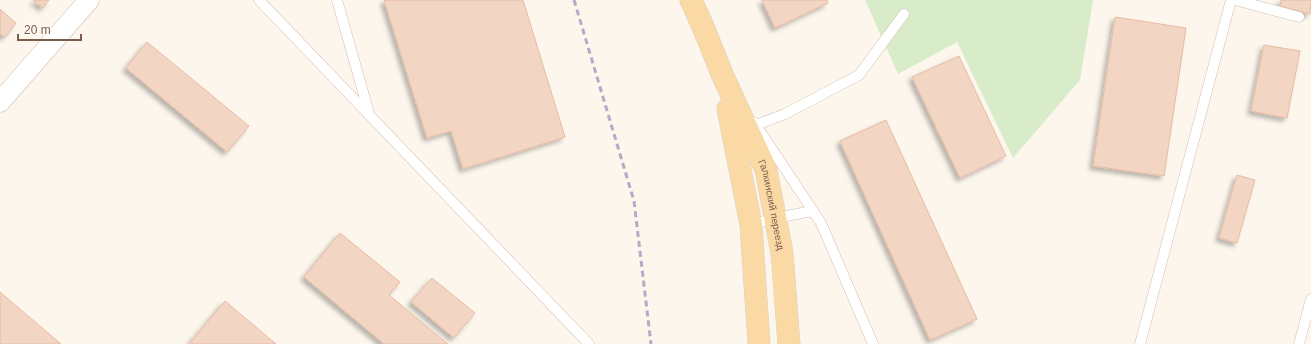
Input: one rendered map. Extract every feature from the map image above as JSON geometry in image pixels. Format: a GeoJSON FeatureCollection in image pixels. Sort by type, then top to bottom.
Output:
{"type":"FeatureCollection","features":[{"type":"Feature","properties":{"kind":"main road","name":"Галкинский переезд"},"geometry":{"type":"LineString","coordinates":[[691,0],[722,74],[766,170],[782,253],[789,344]]}},
{"type":"Feature","properties":{"kind":"main road","name":"Галкинский переезд"},"geometry":{"type":"LineString","coordinates":[[722,74],[751,225],[759,344]]}},
{"type":"Feature","properties":{"kind":"street"},"geometry":{"type":"LineString","coordinates":[[0,102],[89,0]]}},
{"type":"Feature","properties":{"kind":"lane"},"geometry":{"type":"LineString","coordinates":[[259,0],[589,344]]}},
{"type":"Feature","properties":{"kind":"lane"},"geometry":{"type":"LineString","coordinates":[[337,0],[369,115]]}},
{"type":"Feature","properties":{"kind":"lane"},"geometry":{"type":"LineString","coordinates":[[1140,344],[1231,0]]}},
{"type":"Feature","properties":{"kind":"lane"},"geometry":{"type":"LineString","coordinates":[[1235,0],[1299,17]]}},
{"type":"Feature","properties":{"kind":"lane"},"geometry":{"type":"LineString","coordinates":[[756,125],[785,114],[859,75],[904,14]]}},
{"type":"Feature","properties":{"kind":"lane"},"geometry":{"type":"LineString","coordinates":[[722,74],[820,223],[873,344]]}},
{"type":"Feature","properties":{"kind":"lane"},"geometry":{"type":"LineString","coordinates":[[751,225],[775,218],[813,212]]}},
{"type":"Feature","properties":{"kind":"lane"},"geometry":{"type":"LineString","coordinates":[[1299,344],[1311,299]]}},
{"type":"Feature","properties":{"kind":"green space"},"geometry":{"type":"Polygon","coordinates":[[[865,0],[1093,0],[1080,80],[1013,158],[957,42],[898,74],[865,0]]]}},
{"type":"Feature","properties":{"kind":"building"},"geometry":{"type":"Polygon","coordinates":[[[33,0],[49,0],[43,8],[33,0]]]}},
{"type":"Feature","properties":{"kind":"building"},"geometry":{"type":"Polygon","coordinates":[[[384,0],[523,0],[565,137],[463,169],[451,131],[427,138],[384,0]]]}},
{"type":"Feature","properties":{"kind":"building"},"geometry":{"type":"Polygon","coordinates":[[[762,0],[827,0],[828,3],[775,28],[762,0]]]}},
{"type":"Feature","properties":{"kind":"building"},"geometry":{"type":"Polygon","coordinates":[[[1281,0],[1311,0],[1310,14],[1280,6],[1281,0]]]}},
{"type":"Feature","properties":{"kind":"building"},"geometry":{"type":"Polygon","coordinates":[[[0,9],[16,23],[5,37],[0,34],[0,9]]]}},
{"type":"Feature","properties":{"kind":"building"},"geometry":{"type":"Polygon","coordinates":[[[1115,17],[1186,28],[1164,176],[1093,166],[1115,17]]]}},
{"type":"Feature","properties":{"kind":"building"},"geometry":{"type":"Polygon","coordinates":[[[147,42],[249,126],[227,152],[126,68],[147,42]]]}},
{"type":"Feature","properties":{"kind":"building"},"geometry":{"type":"Polygon","coordinates":[[[1264,45],[1300,51],[1287,118],[1251,111],[1264,45]]]}},
{"type":"Feature","properties":{"kind":"building"},"geometry":{"type":"Polygon","coordinates":[[[959,56],[1006,156],[960,178],[912,77],[959,56]]]}},
{"type":"Feature","properties":{"kind":"building"},"geometry":{"type":"Polygon","coordinates":[[[886,120],[977,319],[930,340],[840,141],[886,120]]]}},
{"type":"Feature","properties":{"kind":"building"},"geometry":{"type":"Polygon","coordinates":[[[1237,175],[1255,180],[1237,243],[1219,238],[1237,175]]]}},
{"type":"Feature","properties":{"kind":"building"},"geometry":{"type":"Polygon","coordinates":[[[340,233],[400,282],[389,295],[448,344],[384,344],[304,277],[340,233]]]}},
{"type":"Feature","properties":{"kind":"building"},"geometry":{"type":"Polygon","coordinates":[[[432,278],[475,313],[454,338],[411,302],[432,278]]]}},
{"type":"Feature","properties":{"kind":"building"},"geometry":{"type":"Polygon","coordinates":[[[0,292],[61,344],[0,344],[0,292]]]}},
{"type":"Feature","properties":{"kind":"building"},"geometry":{"type":"Polygon","coordinates":[[[225,301],[276,344],[189,344],[225,301]]]}},
{"type":"Feature","properties":{"kind":"railway"},"geometry":{"type":"LineString","coordinates":[[574,0],[634,201],[651,344]]}}]}
